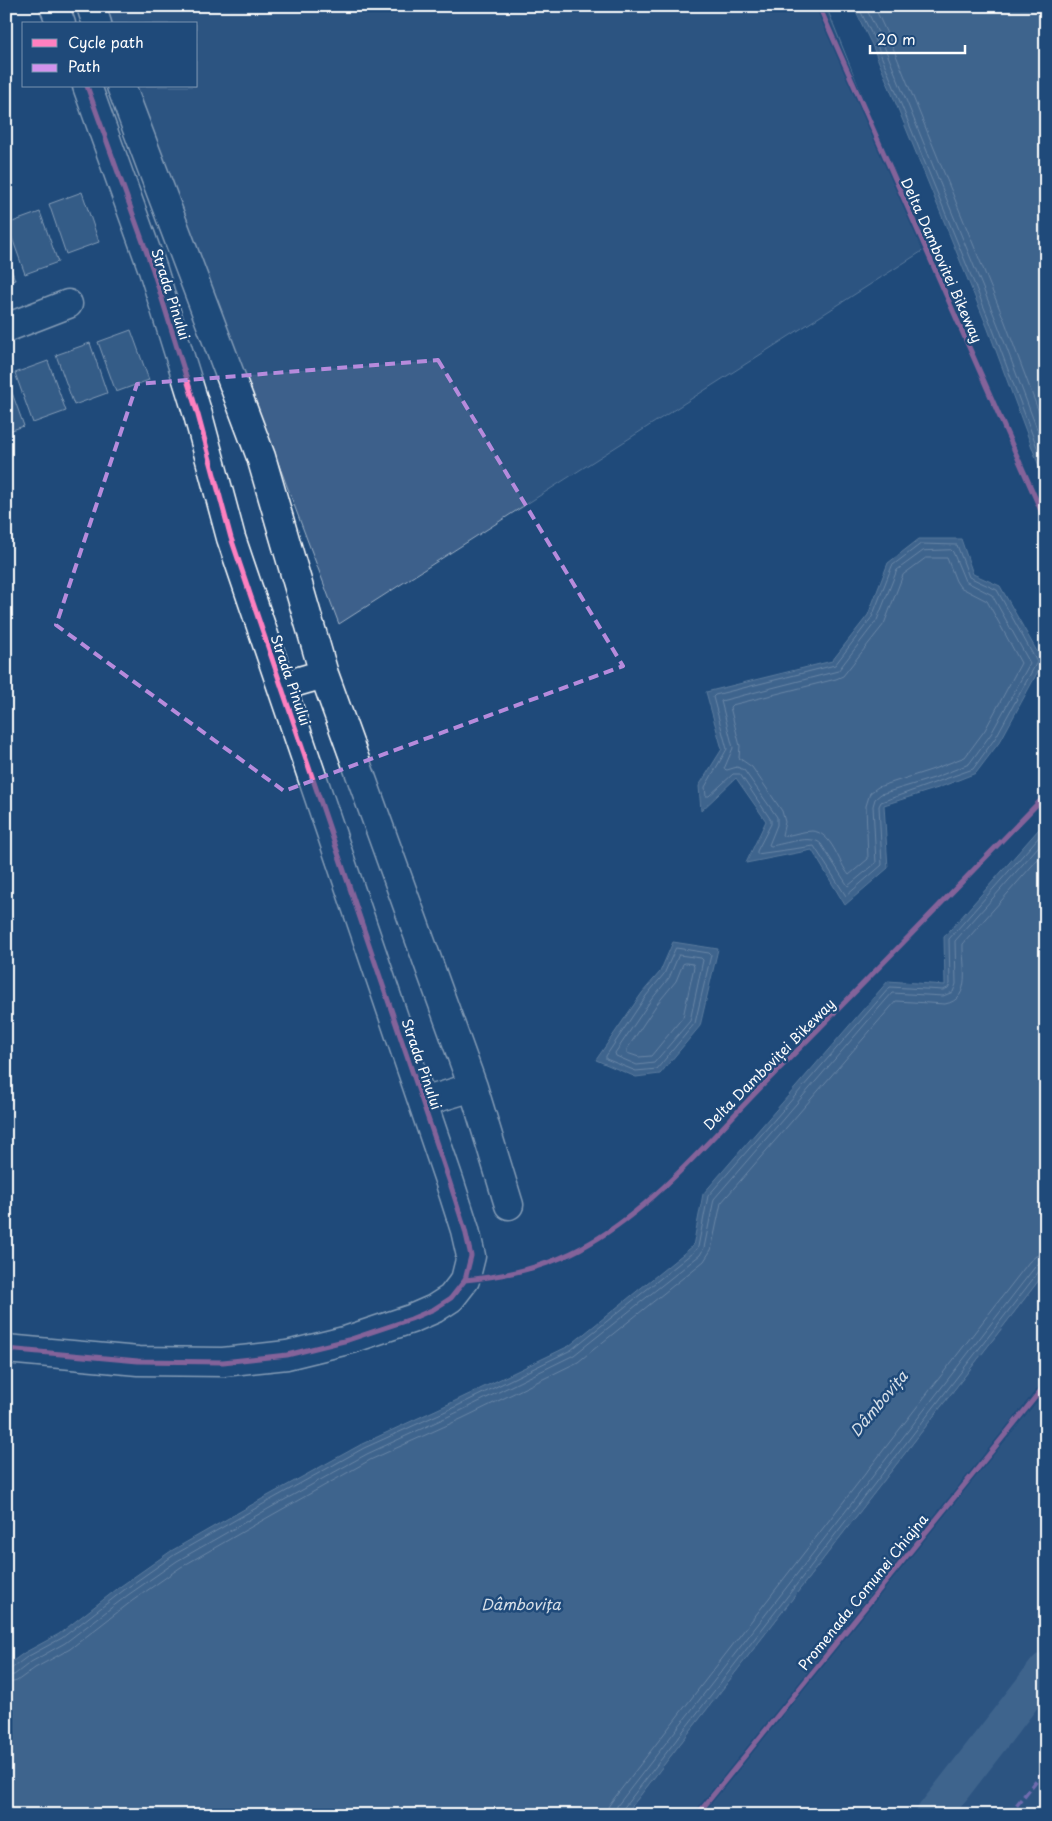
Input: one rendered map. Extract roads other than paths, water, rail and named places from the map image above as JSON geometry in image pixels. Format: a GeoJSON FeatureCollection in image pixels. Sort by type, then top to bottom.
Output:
{"type":"FeatureCollection","features":[{"type":"Feature","properties":{"kind":"street"},"geometry":{"type":"LineString","coordinates":[[54,6],[60,22]]}},
{"type":"Feature","properties":{"kind":"street"},"geometry":{"type":"LineString","coordinates":[[91,6],[96,22]]}},
{"type":"Feature","properties":{"kind":"street","name":"Strada Pinului"},"geometry":{"type":"LineString","coordinates":[[6,1349],[147,1361],[223,1362],[287,1355],[348,1340],[434,1309],[451,1298],[465,1280],[471,1256],[465,1230],[423,1102],[231,538],[198,415],[153,270],[88,88]]}},
{"type":"Feature","properties":{"kind":"street"},"geometry":{"type":"LineString","coordinates":[[122,88],[261,457],[324,674],[473,1087],[510,1205]]}},
{"type":"Feature","properties":{"kind":"street"},"geometry":{"type":"LineString","coordinates":[[6,328],[68,304]]}},
{"type":"Feature","properties":{"kind":"street"},"geometry":{"type":"LineString","coordinates":[[282,686],[324,674]]}},
{"type":"Feature","properties":{"kind":"street"},"geometry":{"type":"LineString","coordinates":[[423,1102],[473,1087]]}},
{"type":"Feature","properties":{"kind":"water"},"geometry":{"type":"Polygon","coordinates":[[[853,6],[1046,6],[1046,485],[988,329],[872,45],[853,6]]]}},
{"type":"Feature","properties":{"kind":"water"},"geometry":{"type":"Polygon","coordinates":[[[919,539],[961,539],[973,574],[1000,586],[1043,662],[1001,740],[976,773],[938,788],[884,805],[888,868],[845,905],[812,850],[746,863],[766,821],[736,778],[701,811],[699,786],[722,749],[706,692],[832,661],[868,615],[888,563],[919,539]]]}},
{"type":"Feature","properties":{"kind":"water","name":"Dâmbovița"},"geometry":{"type":"Polygon","coordinates":[[[1046,821],[1046,1271],[625,1815],[6,1815],[6,1666],[24,1653],[59,1634],[121,1586],[171,1551],[262,1499],[362,1444],[569,1346],[693,1246],[703,1194],[888,981],[945,985],[944,937],[1046,821]]]}},
{"type":"Feature","properties":{"kind":"water"},"geometry":{"type":"Polygon","coordinates":[[[673,942],[718,949],[700,1026],[660,1074],[636,1077],[596,1060],[642,993],[660,972],[673,942]]]}},
{"type":"Feature","properties":{"kind":"waterway"},"geometry":{"type":"LineString","coordinates":[[933,1815],[1046,1669]]}}]}
